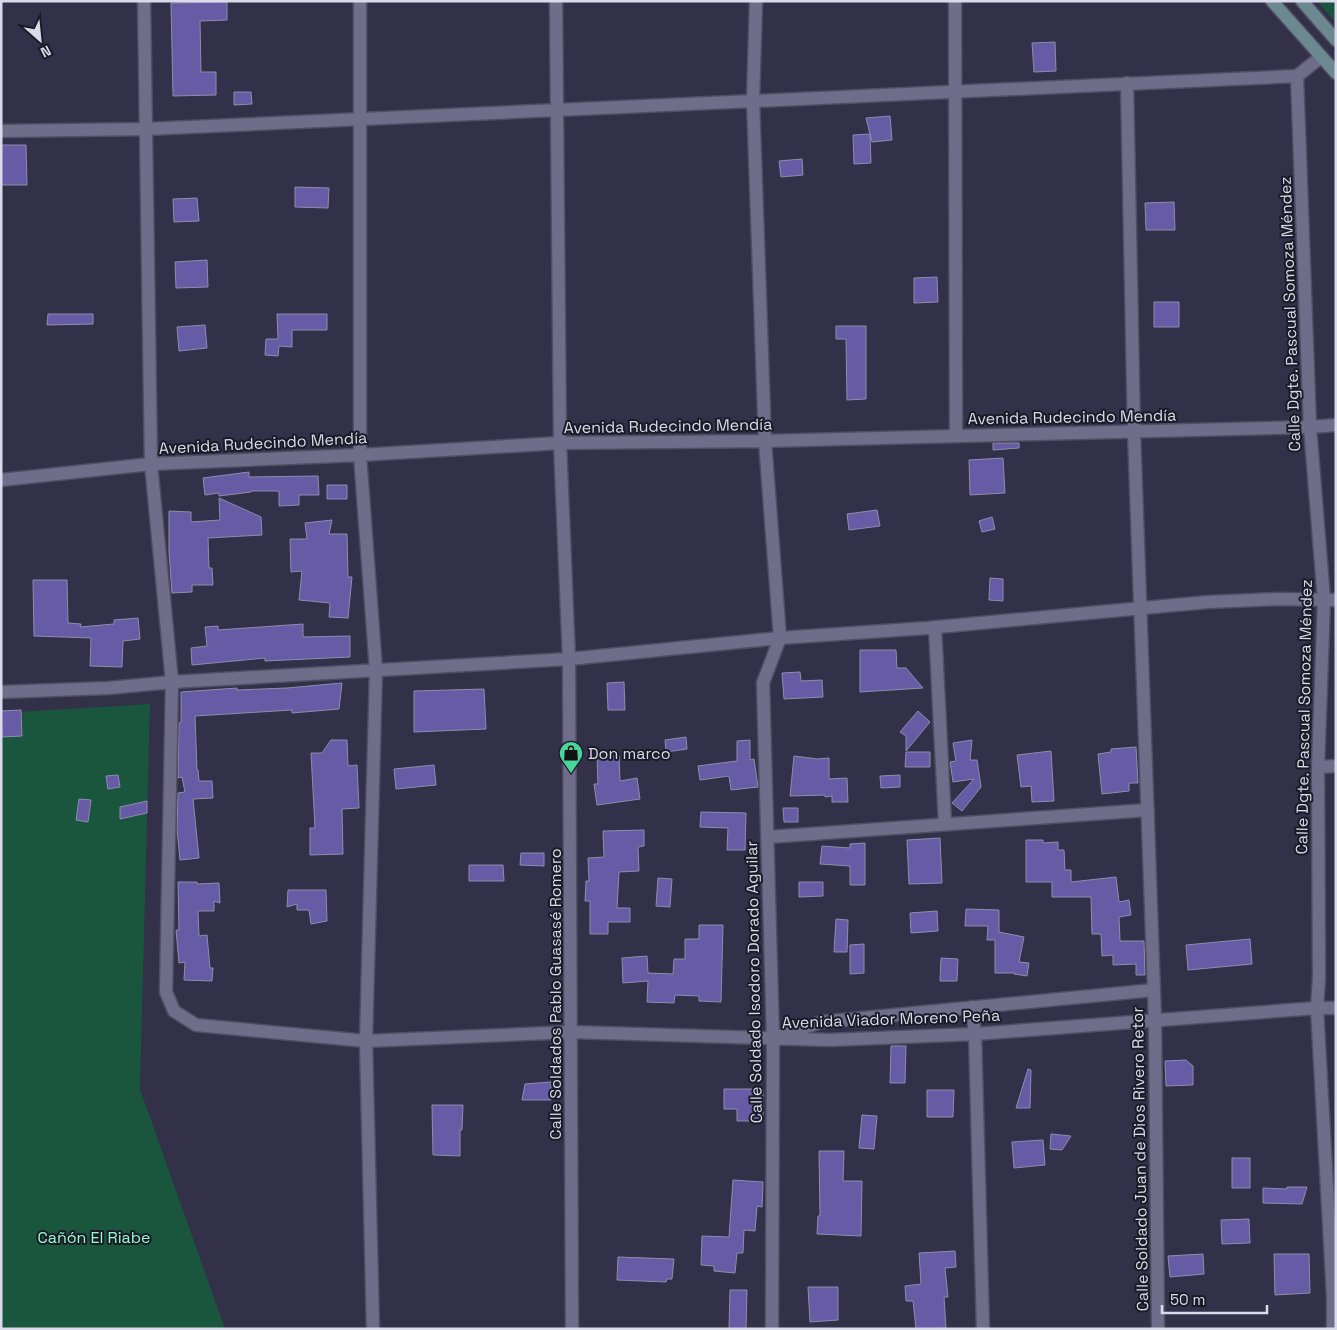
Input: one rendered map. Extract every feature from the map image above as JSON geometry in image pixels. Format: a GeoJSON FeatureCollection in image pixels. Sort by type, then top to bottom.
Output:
{"type":"FeatureCollection","features":[{"type":"Feature","properties":{"kind":"main road"},"geometry":{"type":"LineString","coordinates":[[1272,1],[1336,73]]}},
{"type":"Feature","properties":{"kind":"main road"},"geometry":{"type":"LineString","coordinates":[[1302,1],[1336,40]]}},
{"type":"Feature","properties":{"kind":"street"},"geometry":{"type":"LineString","coordinates":[[144,1],[151,464],[172,682],[166,992],[174,1012],[196,1025],[366,1041],[572,1032],[773,1039]]}},
{"type":"Feature","properties":{"kind":"street"},"geometry":{"type":"LineString","coordinates":[[360,1],[360,455],[376,670],[366,1041],[373,1329]]}},
{"type":"Feature","properties":{"kind":"street","name":"Calle Soldados Pablo Guasasé Romero"},"geometry":{"type":"LineString","coordinates":[[556,1],[560,443],[569,659],[572,1329]]}},
{"type":"Feature","properties":{"kind":"street"},"geometry":{"type":"LineString","coordinates":[[756,1],[753,100],[766,441],[780,638]]}},
{"type":"Feature","properties":{"kind":"street"},"geometry":{"type":"LineString","coordinates":[[955,1],[956,436]]}},
{"type":"Feature","properties":{"kind":"street"},"geometry":{"type":"LineString","coordinates":[[1,131],[146,129],[1297,76],[1321,56]]}},
{"type":"Feature","properties":{"kind":"street","name":"Calle Dgte. Pascual Somoza Méndez"},"geometry":{"type":"LineString","coordinates":[[1297,76],[1310,427],[1330,600],[1318,767],[1319,978],[1317,1008],[1335,1296],[1334,1329]]}},
{"type":"Feature","properties":{"kind":"street","name":"Calle Soldado Juan de Dios Rivero Retor"},"geometry":{"type":"LineString","coordinates":[[1127,83],[1134,432],[1155,1020],[1158,1329]]}},
{"type":"Feature","properties":{"kind":"street","name":"Avenida Rudecindo Mendía"},"geometry":{"type":"LineString","coordinates":[[1,480],[151,464],[360,455],[560,443],[766,441],[1336,425]]}},
{"type":"Feature","properties":{"kind":"street"},"geometry":{"type":"LineString","coordinates":[[1,692],[109,688],[172,682],[569,659],[780,638],[935,627],[1208,602],[1270,599],[1330,600]]}},
{"type":"Feature","properties":{"kind":"street"},"geometry":{"type":"LineString","coordinates":[[935,627],[945,824]]}},
{"type":"Feature","properties":{"kind":"street","name":"Calle Soldado Isodoro Dorado Aguilar"},"geometry":{"type":"LineString","coordinates":[[772,1329],[773,1039],[763,683],[780,638]]}},
{"type":"Feature","properties":{"kind":"street"},"geometry":{"type":"LineString","coordinates":[[1318,767],[1336,766]]}},
{"type":"Feature","properties":{"kind":"street"},"geometry":{"type":"LineString","coordinates":[[768,837],[1148,810]]}},
{"type":"Feature","properties":{"kind":"street","name":"Avenida Viador Moreno Peña"},"geometry":{"type":"LineString","coordinates":[[773,1039],[821,1022],[1154,990]]}},
{"type":"Feature","properties":{"kind":"street"},"geometry":{"type":"LineString","coordinates":[[972,1007],[975,1034],[983,1329]]}},
{"type":"Feature","properties":{"kind":"street","name":"Avenida Viador Moreno Peña"},"geometry":{"type":"LineString","coordinates":[[773,1039],[830,1040],[975,1034],[1336,1008]]}},
{"type":"Feature","properties":{"kind":"green space"},"geometry":{"type":"Polygon","coordinates":[[[1317,1],[1336,1],[1336,23],[1317,1]]]}},
{"type":"Feature","properties":{"kind":"green space","name":"Cañón El Riabe"},"geometry":{"type":"Polygon","coordinates":[[[150,704],[140,1089],[225,1329],[1,1329],[1,713],[150,704]]]}},
{"type":"Feature","properties":{"kind":"building"},"geometry":{"type":"Polygon","coordinates":[[[227,2],[227,20],[200,21],[201,72],[216,72],[216,95],[173,96],[171,3],[227,2]]]}},
{"type":"Feature","properties":{"kind":"building"},"geometry":{"type":"Polygon","coordinates":[[[1055,42],[1056,71],[1034,72],[1032,43],[1055,42]]]}},
{"type":"Feature","properties":{"kind":"building"},"geometry":{"type":"Polygon","coordinates":[[[234,92],[251,92],[252,104],[234,105],[234,92]]]}},
{"type":"Feature","properties":{"kind":"building"},"geometry":{"type":"Polygon","coordinates":[[[890,116],[892,140],[872,142],[866,118],[890,116]]]}},
{"type":"Feature","properties":{"kind":"building"},"geometry":{"type":"Polygon","coordinates":[[[870,134],[871,163],[854,164],[853,135],[870,134]]]}},
{"type":"Feature","properties":{"kind":"building"},"geometry":{"type":"Polygon","coordinates":[[[1,145],[26,145],[27,185],[1,185],[1,145]]]}},
{"type":"Feature","properties":{"kind":"building"},"geometry":{"type":"Polygon","coordinates":[[[802,159],[803,175],[781,177],[779,161],[802,159]]]}},
{"type":"Feature","properties":{"kind":"building"},"geometry":{"type":"Polygon","coordinates":[[[295,187],[329,188],[328,208],[295,207],[295,187]]]}},
{"type":"Feature","properties":{"kind":"building"},"geometry":{"type":"Polygon","coordinates":[[[197,198],[199,221],[174,222],[173,199],[197,198]]]}},
{"type":"Feature","properties":{"kind":"building"},"geometry":{"type":"Polygon","coordinates":[[[1174,202],[1175,230],[1146,230],[1145,203],[1174,202]]]}},
{"type":"Feature","properties":{"kind":"building"},"geometry":{"type":"Polygon","coordinates":[[[207,260],[208,287],[176,288],[175,262],[207,260]]]}},
{"type":"Feature","properties":{"kind":"building"},"geometry":{"type":"Polygon","coordinates":[[[937,277],[938,302],[914,303],[914,278],[937,277]]]}},
{"type":"Feature","properties":{"kind":"building"},"geometry":{"type":"Polygon","coordinates":[[[1154,302],[1179,302],[1179,327],[1154,327],[1154,302]]]}},
{"type":"Feature","properties":{"kind":"building"},"geometry":{"type":"Polygon","coordinates":[[[48,314],[93,314],[93,324],[47,325],[48,314]]]}},
{"type":"Feature","properties":{"kind":"building"},"geometry":{"type":"Polygon","coordinates":[[[277,314],[327,314],[327,330],[292,330],[292,347],[279,346],[278,356],[265,355],[266,339],[278,339],[277,314]]]}},
{"type":"Feature","properties":{"kind":"building"},"geometry":{"type":"Polygon","coordinates":[[[205,325],[207,348],[179,351],[177,327],[205,325]]]}},
{"type":"Feature","properties":{"kind":"building"},"geometry":{"type":"Polygon","coordinates":[[[836,326],[866,326],[866,399],[847,400],[846,339],[836,339],[836,326]]]}},
{"type":"Feature","properties":{"kind":"building"},"geometry":{"type":"Polygon","coordinates":[[[993,443],[1019,443],[1019,448],[993,450],[993,443]]]}},
{"type":"Feature","properties":{"kind":"building"},"geometry":{"type":"Polygon","coordinates":[[[1003,458],[1005,493],[970,495],[969,460],[1003,458]]]}},
{"type":"Feature","properties":{"kind":"building"},"geometry":{"type":"Polygon","coordinates":[[[249,472],[249,477],[318,476],[319,495],[299,495],[299,505],[279,506],[279,491],[251,491],[219,496],[219,493],[205,495],[203,478],[249,472]]]}},
{"type":"Feature","properties":{"kind":"building"},"geometry":{"type":"Polygon","coordinates":[[[327,485],[347,485],[347,499],[327,499],[327,485]]]}},
{"type":"Feature","properties":{"kind":"building"},"geometry":{"type":"Polygon","coordinates":[[[219,498],[261,517],[262,535],[208,538],[209,568],[212,568],[213,585],[192,585],[192,592],[172,593],[169,511],[191,512],[191,522],[220,520],[219,498]]]}},
{"type":"Feature","properties":{"kind":"building"},"geometry":{"type":"Polygon","coordinates":[[[877,510],[880,526],[849,530],[847,514],[877,510]]]}},
{"type":"Feature","properties":{"kind":"building"},"geometry":{"type":"Polygon","coordinates":[[[992,517],[995,529],[982,532],[979,521],[992,517]]]}},
{"type":"Feature","properties":{"kind":"building"},"geometry":{"type":"Polygon","coordinates":[[[332,520],[329,534],[347,534],[348,577],[352,577],[348,618],[329,617],[330,603],[299,600],[302,571],[291,572],[290,539],[307,539],[305,523],[332,520]]]}},
{"type":"Feature","properties":{"kind":"building"},"geometry":{"type":"Polygon","coordinates":[[[990,578],[1003,579],[1003,601],[989,600],[990,578]]]}},
{"type":"Feature","properties":{"kind":"building"},"geometry":{"type":"Polygon","coordinates":[[[33,580],[67,580],[68,623],[81,624],[80,627],[114,624],[114,620],[138,618],[140,639],[123,641],[122,667],[90,666],[91,638],[34,636],[33,580]]]}},
{"type":"Feature","properties":{"kind":"building"},"geometry":{"type":"Polygon","coordinates":[[[303,624],[303,637],[350,636],[350,657],[265,661],[265,658],[192,665],[191,648],[207,646],[205,627],[218,626],[218,630],[303,624]]]}},
{"type":"Feature","properties":{"kind":"building"},"geometry":{"type":"Polygon","coordinates":[[[860,650],[896,650],[897,668],[906,668],[923,688],[860,692],[860,650]]]}},
{"type":"Feature","properties":{"kind":"building"},"geometry":{"type":"Polygon","coordinates":[[[800,672],[801,681],[822,680],[823,697],[784,699],[782,673],[800,672]]]}},
{"type":"Feature","properties":{"kind":"building"},"geometry":{"type":"Polygon","coordinates":[[[624,682],[625,710],[608,710],[607,683],[624,682]]]}},
{"type":"Feature","properties":{"kind":"building"},"geometry":{"type":"Polygon","coordinates":[[[342,683],[339,709],[292,713],[292,710],[195,716],[199,781],[212,781],[213,798],[193,799],[199,858],[180,860],[177,829],[178,793],[185,792],[182,777],[178,778],[181,692],[237,688],[237,690],[287,688],[342,683]]]}},
{"type":"Feature","properties":{"kind":"building"},"geometry":{"type":"Polygon","coordinates":[[[484,689],[486,729],[414,732],[414,691],[484,689]]]}},
{"type":"Feature","properties":{"kind":"building"},"geometry":{"type":"Polygon","coordinates":[[[21,710],[22,736],[2,737],[1,711],[21,710]]]}},
{"type":"Feature","properties":{"kind":"building"},"geometry":{"type":"Polygon","coordinates":[[[918,711],[930,722],[906,751],[906,736],[900,732],[918,711]]]}},
{"type":"Feature","properties":{"kind":"building"},"geometry":{"type":"Polygon","coordinates":[[[686,737],[687,749],[666,752],[665,740],[686,737]]]}},
{"type":"Feature","properties":{"kind":"building"},"geometry":{"type":"Polygon","coordinates":[[[331,740],[347,740],[348,766],[357,765],[359,808],[342,809],[343,854],[310,855],[310,828],[315,828],[311,753],[322,753],[331,740]]]}},
{"type":"Feature","properties":{"kind":"building"},"geometry":{"type":"Polygon","coordinates":[[[750,740],[750,760],[754,759],[758,787],[731,790],[729,776],[700,780],[698,766],[737,761],[737,741],[750,740]]]}},
{"type":"Feature","properties":{"kind":"building"},"geometry":{"type":"Polygon","coordinates":[[[972,740],[970,760],[977,760],[981,787],[962,811],[952,803],[974,779],[953,782],[950,762],[956,761],[953,743],[972,740]]]}},
{"type":"Feature","properties":{"kind":"building"},"geometry":{"type":"Polygon","coordinates":[[[1136,747],[1138,783],[1129,783],[1129,791],[1102,794],[1098,754],[1111,752],[1111,749],[1136,747]]]}},
{"type":"Feature","properties":{"kind":"building"},"geometry":{"type":"Polygon","coordinates":[[[1051,751],[1054,801],[1032,802],[1031,786],[1021,787],[1017,755],[1051,751]]]}},
{"type":"Feature","properties":{"kind":"building"},"geometry":{"type":"Polygon","coordinates":[[[906,752],[930,752],[930,767],[905,767],[906,752]]]}},
{"type":"Feature","properties":{"kind":"building"},"geometry":{"type":"Polygon","coordinates":[[[619,756],[620,781],[637,778],[640,799],[597,805],[594,784],[598,784],[597,757],[619,756]]]}},
{"type":"Feature","properties":{"kind":"building"},"geometry":{"type":"Polygon","coordinates":[[[794,756],[818,759],[829,758],[829,779],[847,778],[848,802],[832,802],[832,796],[825,797],[825,795],[790,796],[794,756]]]}},
{"type":"Feature","properties":{"kind":"building"},"geometry":{"type":"Polygon","coordinates":[[[434,765],[436,785],[396,789],[394,769],[434,765]]]}},
{"type":"Feature","properties":{"kind":"building"},"geometry":{"type":"Polygon","coordinates":[[[118,775],[120,787],[108,789],[106,776],[118,775]]]}},
{"type":"Feature","properties":{"kind":"building"},"geometry":{"type":"Polygon","coordinates":[[[900,775],[900,787],[881,788],[880,776],[900,775]]]}},
{"type":"Feature","properties":{"kind":"building"},"geometry":{"type":"Polygon","coordinates":[[[79,799],[91,800],[88,822],[76,820],[79,799]]]}},
{"type":"Feature","properties":{"kind":"building"},"geometry":{"type":"Polygon","coordinates":[[[147,801],[147,813],[120,819],[120,807],[147,801]]]}},
{"type":"Feature","properties":{"kind":"building"},"geometry":{"type":"Polygon","coordinates":[[[783,808],[798,808],[798,822],[784,822],[783,808]]]}},
{"type":"Feature","properties":{"kind":"building"},"geometry":{"type":"Polygon","coordinates":[[[701,812],[746,813],[745,850],[727,850],[728,828],[700,827],[701,812]]]}},
{"type":"Feature","properties":{"kind":"building"},"geometry":{"type":"Polygon","coordinates":[[[644,830],[644,846],[638,847],[639,871],[619,872],[617,908],[630,908],[630,922],[608,922],[608,934],[590,934],[590,901],[585,901],[586,881],[589,881],[588,858],[604,857],[603,831],[644,830]]]}},
{"type":"Feature","properties":{"kind":"building"},"geometry":{"type":"Polygon","coordinates":[[[940,838],[942,883],[909,884],[907,840],[940,838]]]}},
{"type":"Feature","properties":{"kind":"building"},"geometry":{"type":"Polygon","coordinates":[[[1026,840],[1043,840],[1043,843],[1058,842],[1058,850],[1064,850],[1065,870],[1071,870],[1071,882],[1116,877],[1119,902],[1129,900],[1131,915],[1119,917],[1120,941],[1144,941],[1145,975],[1136,975],[1136,964],[1113,965],[1113,955],[1102,956],[1101,934],[1092,934],[1091,897],[1052,897],[1052,882],[1026,882],[1026,840]]]}},
{"type":"Feature","properties":{"kind":"building"},"geometry":{"type":"Polygon","coordinates":[[[865,843],[865,885],[850,885],[850,866],[820,864],[822,846],[850,848],[850,844],[865,843]]]}},
{"type":"Feature","properties":{"kind":"building"},"geometry":{"type":"Polygon","coordinates":[[[521,853],[544,853],[544,866],[520,865],[521,853]]]}},
{"type":"Feature","properties":{"kind":"building"},"geometry":{"type":"Polygon","coordinates":[[[469,865],[503,865],[504,881],[469,881],[469,865]]]}},
{"type":"Feature","properties":{"kind":"building"},"geometry":{"type":"Polygon","coordinates":[[[658,878],[672,879],[670,907],[656,906],[658,878]]]}},
{"type":"Feature","properties":{"kind":"building"},"geometry":{"type":"Polygon","coordinates":[[[178,882],[197,882],[197,884],[219,883],[220,903],[214,901],[214,911],[198,911],[199,936],[207,935],[210,968],[213,968],[212,981],[184,980],[185,962],[179,963],[176,930],[179,930],[178,882]]]}},
{"type":"Feature","properties":{"kind":"building"},"geometry":{"type":"Polygon","coordinates":[[[799,882],[823,882],[823,896],[799,897],[799,882]]]}},
{"type":"Feature","properties":{"kind":"building"},"geometry":{"type":"Polygon","coordinates":[[[288,890],[326,890],[327,921],[311,924],[309,910],[297,910],[297,904],[287,907],[288,890]]]}},
{"type":"Feature","properties":{"kind":"building"},"geometry":{"type":"Polygon","coordinates":[[[966,909],[999,910],[999,932],[1024,937],[1019,962],[1029,963],[1027,976],[1015,973],[995,973],[995,940],[987,940],[988,926],[965,926],[966,909]]]}},
{"type":"Feature","properties":{"kind":"building"},"geometry":{"type":"Polygon","coordinates":[[[937,911],[938,931],[911,933],[910,913],[937,911]]]}},
{"type":"Feature","properties":{"kind":"building"},"geometry":{"type":"Polygon","coordinates":[[[836,919],[848,920],[847,952],[834,952],[836,919]]]}},
{"type":"Feature","properties":{"kind":"building"},"geometry":{"type":"Polygon","coordinates":[[[699,925],[723,925],[721,1002],[699,1001],[699,996],[675,995],[674,1003],[647,1002],[648,981],[623,983],[622,958],[647,956],[648,973],[673,974],[674,959],[685,959],[685,939],[699,939],[699,925]]]}},
{"type":"Feature","properties":{"kind":"building"},"geometry":{"type":"Polygon","coordinates":[[[1250,939],[1252,964],[1188,970],[1186,945],[1250,939]]]}},
{"type":"Feature","properties":{"kind":"building"},"geometry":{"type":"Polygon","coordinates":[[[864,944],[864,973],[850,974],[850,945],[864,944]]]}},
{"type":"Feature","properties":{"kind":"building"},"geometry":{"type":"Polygon","coordinates":[[[941,958],[958,959],[957,981],[940,981],[941,958]]]}},
{"type":"Feature","properties":{"kind":"building"},"geometry":{"type":"Polygon","coordinates":[[[891,1046],[906,1046],[905,1083],[890,1083],[891,1046]]]}},
{"type":"Feature","properties":{"kind":"building"},"geometry":{"type":"Polygon","coordinates":[[[1186,1060],[1193,1066],[1193,1085],[1166,1086],[1165,1061],[1186,1060]]]}},
{"type":"Feature","properties":{"kind":"building"},"geometry":{"type":"Polygon","coordinates":[[[1028,1069],[1031,1070],[1030,1108],[1016,1108],[1028,1069]]]}},
{"type":"Feature","properties":{"kind":"building"},"geometry":{"type":"Polygon","coordinates":[[[551,1082],[551,1100],[522,1100],[525,1084],[551,1082]]]}},
{"type":"Feature","properties":{"kind":"building"},"geometry":{"type":"Polygon","coordinates":[[[724,1089],[763,1089],[763,1121],[737,1121],[737,1109],[724,1109],[724,1089]]]}},
{"type":"Feature","properties":{"kind":"building"},"geometry":{"type":"Polygon","coordinates":[[[927,1090],[954,1090],[953,1117],[927,1117],[927,1090]]]}},
{"type":"Feature","properties":{"kind":"building"},"geometry":{"type":"Polygon","coordinates":[[[432,1105],[463,1105],[462,1130],[460,1130],[460,1156],[433,1155],[432,1105]]]}},
{"type":"Feature","properties":{"kind":"building"},"geometry":{"type":"Polygon","coordinates":[[[862,1115],[877,1116],[874,1149],[859,1148],[862,1115]]]}},
{"type":"Feature","properties":{"kind":"building"},"geometry":{"type":"Polygon","coordinates":[[[1051,1134],[1071,1136],[1062,1150],[1050,1149],[1051,1134]]]}},
{"type":"Feature","properties":{"kind":"building"},"geometry":{"type":"Polygon","coordinates":[[[1043,1140],[1045,1165],[1014,1168],[1012,1142],[1043,1140]]]}},
{"type":"Feature","properties":{"kind":"building"},"geometry":{"type":"Polygon","coordinates":[[[819,1151],[844,1151],[843,1181],[862,1181],[861,1236],[817,1234],[818,1216],[820,1216],[819,1151]]]}},
{"type":"Feature","properties":{"kind":"building"},"geometry":{"type":"Polygon","coordinates":[[[1232,1158],[1250,1158],[1250,1188],[1232,1188],[1232,1158]]]}},
{"type":"Feature","properties":{"kind":"building"},"geometry":{"type":"Polygon","coordinates":[[[733,1180],[763,1182],[762,1207],[757,1206],[755,1231],[744,1230],[743,1253],[737,1253],[735,1273],[714,1271],[714,1266],[701,1265],[702,1236],[729,1237],[733,1180]]]}},
{"type":"Feature","properties":{"kind":"building"},"geometry":{"type":"Polygon","coordinates":[[[1287,1187],[1307,1187],[1302,1204],[1263,1203],[1263,1188],[1287,1189],[1287,1187]]]}},
{"type":"Feature","properties":{"kind":"building"},"geometry":{"type":"Polygon","coordinates":[[[1249,1219],[1250,1243],[1222,1244],[1221,1220],[1249,1219]]]}},
{"type":"Feature","properties":{"kind":"building"},"geometry":{"type":"Polygon","coordinates":[[[955,1251],[956,1267],[945,1268],[948,1297],[944,1297],[946,1328],[916,1329],[913,1301],[906,1301],[905,1286],[921,1284],[919,1253],[955,1251]]]}},
{"type":"Feature","properties":{"kind":"building"},"geometry":{"type":"Polygon","coordinates":[[[1203,1254],[1204,1274],[1170,1277],[1168,1256],[1203,1254]]]}},
{"type":"Feature","properties":{"kind":"building"},"geometry":{"type":"Polygon","coordinates":[[[1274,1254],[1309,1254],[1310,1293],[1275,1295],[1274,1254]]]}},
{"type":"Feature","properties":{"kind":"building"},"geometry":{"type":"Polygon","coordinates":[[[618,1257],[674,1259],[672,1279],[667,1279],[666,1282],[617,1280],[618,1257]]]}},
{"type":"Feature","properties":{"kind":"building"},"geometry":{"type":"Polygon","coordinates":[[[808,1287],[838,1287],[838,1320],[810,1322],[808,1287]]]}},
{"type":"Feature","properties":{"kind":"building"},"geometry":{"type":"Polygon","coordinates":[[[730,1290],[747,1290],[746,1329],[729,1329],[730,1290]]]}},
{"type":"Feature","properties":{"kind":"place","name":"Don marco"},"geometry":{"type":"Point","coordinates":[571,774]}}]}
